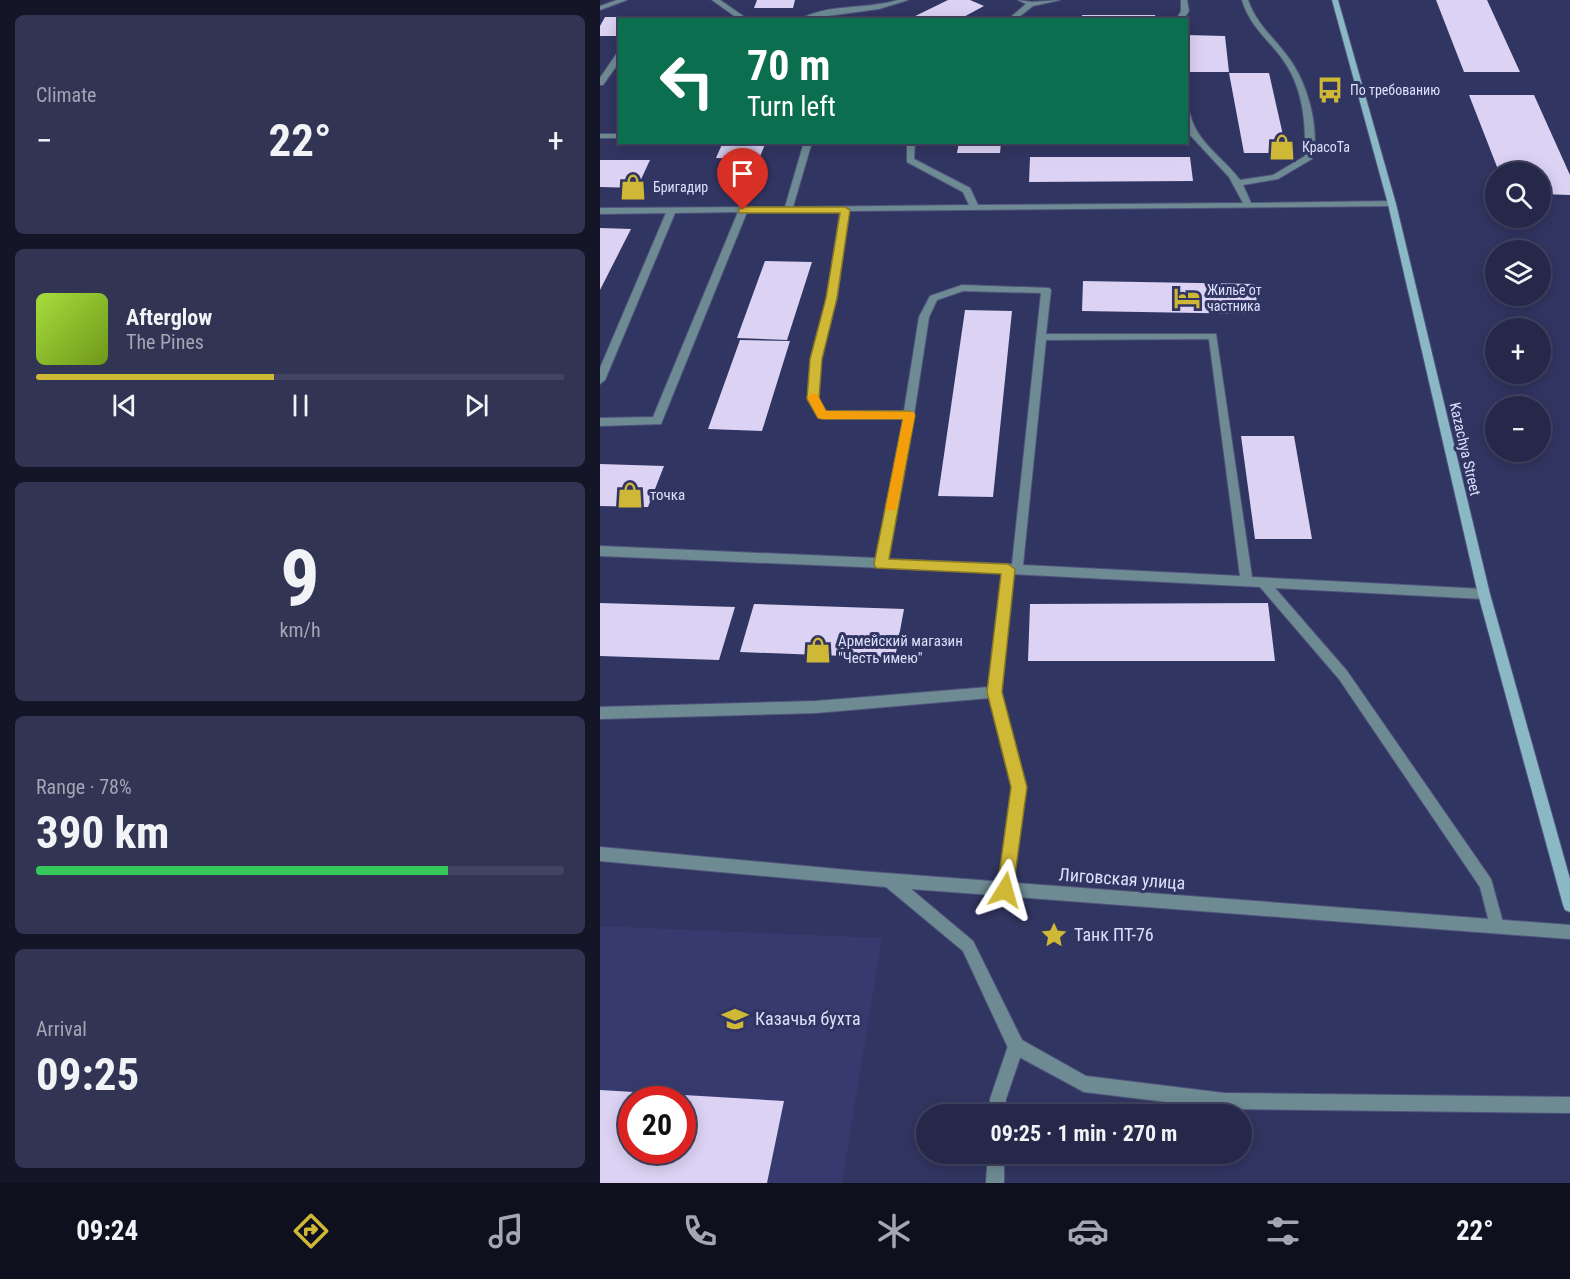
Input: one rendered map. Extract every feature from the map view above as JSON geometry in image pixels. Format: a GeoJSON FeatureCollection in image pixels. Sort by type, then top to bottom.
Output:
{"type":"FeatureCollection","features":[{"type":"Feature","properties":{"kind":"street"},"geometry":{"type":"LineString","coordinates":[[600,8],[624,0]]}},
{"type":"Feature","properties":{"kind":"street"},"geometry":{"type":"LineString","coordinates":[[715,0],[742,18]]}},
{"type":"Feature","properties":{"kind":"street"},"geometry":{"type":"LineString","coordinates":[[804,18],[820,9],[885,7],[904,0]]}},
{"type":"Feature","properties":{"kind":"street"},"geometry":{"type":"LineString","coordinates":[[1021,0],[1031,4]]}},
{"type":"Feature","properties":{"kind":"street"},"geometry":{"type":"LineString","coordinates":[[1013,18],[1031,4],[1057,0]]}},
{"type":"Feature","properties":{"kind":"street"},"geometry":{"type":"LineString","coordinates":[[1180,18],[1185,11],[1184,0]]}},
{"type":"Feature","properties":{"kind":"street"},"geometry":{"type":"LineString","coordinates":[[1238,183],[1275,177],[1310,157],[1311,122],[1300,81],[1284,55],[1250,20],[1245,0]]}},
{"type":"Feature","properties":{"kind":"street","name":"Kazachya Street"},"geometry":{"type":"LineString","coordinates":[[1335,0],[1392,204],[1484,594],[1570,904]]}},
{"type":"Feature","properties":{"kind":"street"},"geometry":{"type":"LineString","coordinates":[[600,83],[618,59]]}},
{"type":"Feature","properties":{"kind":"street"},"geometry":{"type":"LineString","coordinates":[[1189,132],[1238,183],[1248,205]]}},
{"type":"Feature","properties":{"kind":"street"},"geometry":{"type":"LineString","coordinates":[[600,136],[618,136]]}},
{"type":"Feature","properties":{"kind":"street"},"geometry":{"type":"LineString","coordinates":[[788,210],[807,144]]}},
{"type":"Feature","properties":{"kind":"street"},"geometry":{"type":"LineString","coordinates":[[911,144],[910,160],[967,190],[975,208]]}},
{"type":"Feature","properties":{"kind":"street"},"geometry":{"type":"LineString","coordinates":[[600,211],[1392,204]]}},
{"type":"Feature","properties":{"kind":"street"},"geometry":{"type":"LineString","coordinates":[[600,422],[657,421],[743,210]]}},
{"type":"Feature","properties":{"kind":"street"},"geometry":{"type":"LineString","coordinates":[[845,210],[832,298],[816,359],[813,399],[823,415],[909,415]]}},
{"type":"Feature","properties":{"kind":"street"},"geometry":{"type":"LineString","coordinates":[[600,380],[671,212]]}},
{"type":"Feature","properties":{"kind":"street"},"geometry":{"type":"LineString","coordinates":[[881,564],[909,415],[924,317],[933,298],[962,288],[1046,290],[995,692],[1019,787],[1005,890]]}},
{"type":"Feature","properties":{"kind":"street"},"geometry":{"type":"LineString","coordinates":[[1041,337],[1213,336],[1247,581]]}},
{"type":"Feature","properties":{"kind":"street"},"geometry":{"type":"LineString","coordinates":[[600,551],[1484,594]]}},
{"type":"Feature","properties":{"kind":"street"},"geometry":{"type":"LineString","coordinates":[[1264,583],[1343,675],[1485,884],[1497,926]]}},
{"type":"Feature","properties":{"kind":"street"},"geometry":{"type":"LineString","coordinates":[[600,713],[816,707],[995,692]]}},
{"type":"Feature","properties":{"kind":"street","name":"Лиговская улица"},"geometry":{"type":"LineString","coordinates":[[600,854],[1005,890],[1570,932]]}},
{"type":"Feature","properties":{"kind":"street"},"geometry":{"type":"LineString","coordinates":[[889,880],[968,946],[1016,1046],[1084,1084],[1224,1101],[1570,1105]]}},
{"type":"Feature","properties":{"kind":"street"},"geometry":{"type":"LineString","coordinates":[[998,1104],[1016,1046]]}},
{"type":"Feature","properties":{"kind":"street"},"geometry":{"type":"LineString","coordinates":[[995,1183],[996,1164]]}},
{"type":"Feature","properties":{"kind":"shaded area","name":"Казачья бухта"},"geometry":{"type":"Polygon","coordinates":[[[600,926],[882,938],[842,1183],[600,1183],[600,926]]]}},
{"type":"Feature","properties":{"kind":"building"},"geometry":{"type":"Polygon","coordinates":[[[757,0],[795,0],[793,8],[754,8],[757,0]]]}},
{"type":"Feature","properties":{"kind":"building"},"geometry":{"type":"Polygon","coordinates":[[[948,0],[970,0],[984,6],[962,18],[911,18],[948,0]]]}},
{"type":"Feature","properties":{"kind":"building"},"geometry":{"type":"Polygon","coordinates":[[[1436,0],[1487,0],[1520,72],[1464,72],[1436,0]]]}},
{"type":"Feature","properties":{"kind":"building"},"geometry":{"type":"Polygon","coordinates":[[[1082,15],[1155,15],[1156,18],[1082,18],[1082,15]]]}},
{"type":"Feature","properties":{"kind":"building"},"geometry":{"type":"Polygon","coordinates":[[[605,17],[679,17],[618,18],[618,36],[600,36],[600,26],[605,17]]]}},
{"type":"Feature","properties":{"kind":"building"},"geometry":{"type":"Polygon","coordinates":[[[1188,35],[1225,36],[1229,72],[1188,72],[1188,35]]]}},
{"type":"Feature","properties":{"kind":"building"},"geometry":{"type":"Polygon","coordinates":[[[1229,73],[1269,73],[1287,153],[1244,153],[1229,73]]]}},
{"type":"Feature","properties":{"kind":"building"},"geometry":{"type":"Polygon","coordinates":[[[1469,95],[1534,95],[1570,175],[1570,195],[1551,194],[1551,162],[1495,162],[1469,95]]]}},
{"type":"Feature","properties":{"kind":"building"},"geometry":{"type":"Polygon","coordinates":[[[722,144],[765,144],[759,159],[716,158],[722,144]]]}},
{"type":"Feature","properties":{"kind":"building"},"geometry":{"type":"Polygon","coordinates":[[[959,144],[1001,144],[1000,153],[957,153],[959,144]]]}},
{"type":"Feature","properties":{"kind":"building"},"geometry":{"type":"Polygon","coordinates":[[[1030,157],[1190,157],[1193,181],[1029,182],[1030,157]]]}},
{"type":"Feature","properties":{"kind":"building"},"geometry":{"type":"Polygon","coordinates":[[[600,160],[650,160],[637,188],[600,187],[600,160]]]}},
{"type":"Feature","properties":{"kind":"building"},"geometry":{"type":"Polygon","coordinates":[[[600,228],[631,229],[600,290],[600,228]]]}},
{"type":"Feature","properties":{"kind":"building"},"geometry":{"type":"Polygon","coordinates":[[[765,261],[812,262],[787,340],[737,338],[765,261]]]}},
{"type":"Feature","properties":{"kind":"building"},"geometry":{"type":"Polygon","coordinates":[[[1083,281],[1255,284],[1258,314],[1082,311],[1083,281]]]}},
{"type":"Feature","properties":{"kind":"building"},"geometry":{"type":"Polygon","coordinates":[[[965,310],[1012,311],[993,497],[938,496],[965,310]]]}},
{"type":"Feature","properties":{"kind":"building"},"geometry":{"type":"Polygon","coordinates":[[[740,340],[790,341],[762,431],[708,429],[740,340]]]}},
{"type":"Feature","properties":{"kind":"building"},"geometry":{"type":"Polygon","coordinates":[[[1241,436],[1294,436],[1312,539],[1255,539],[1241,436]]]}},
{"type":"Feature","properties":{"kind":"building"},"geometry":{"type":"Polygon","coordinates":[[[600,464],[664,466],[648,507],[600,506],[600,464]]]}},
{"type":"Feature","properties":{"kind":"building"},"geometry":{"type":"Polygon","coordinates":[[[600,603],[735,607],[719,660],[600,656],[600,603]]]}},
{"type":"Feature","properties":{"kind":"building"},"geometry":{"type":"Polygon","coordinates":[[[1268,603],[1275,661],[1028,661],[1030,604],[1268,603]]]}},
{"type":"Feature","properties":{"kind":"building"},"geometry":{"type":"Polygon","coordinates":[[[754,604],[904,609],[895,658],[740,652],[754,604]]]}},
{"type":"Feature","properties":{"kind":"building"},"geometry":{"type":"Polygon","coordinates":[[[600,1090],[618,1091],[618,1164],[696,1164],[696,1096],[784,1101],[767,1183],[600,1183],[600,1090]]]}},
{"type":"Feature","properties":{"kind":"slow traffic"},"geometry":{"type":"LineString","coordinates":[[813,397],[823,415],[909,415],[892,507]]}},
{"type":"Feature","properties":{"kind":"place","name":"По требованию"},"geometry":{"type":"Point","coordinates":[1330,90]}},
{"type":"Feature","properties":{"kind":"place","name":"КрасоТа"},"geometry":{"type":"Point","coordinates":[1282,147]}},
{"type":"Feature","properties":{"kind":"place","name":"Бригадир"},"geometry":{"type":"Point","coordinates":[633,187]}},
{"type":"Feature","properties":{"kind":"place","name":"Жилье от частника"},"geometry":{"type":"Point","coordinates":[1187,298]}},
{"type":"Feature","properties":{"kind":"place","name":"точка"},"geometry":{"type":"Point","coordinates":[630,495]}},
{"type":"Feature","properties":{"kind":"place","name":"Армейский магазин \"Честь имею\""},"geometry":{"type":"Point","coordinates":[818,650]}},
{"type":"Feature","properties":{"kind":"place","name":"Танк ПТ-76"},"geometry":{"type":"Point","coordinates":[1054,935]}},
{"type":"Feature","properties":{"kind":"place","name":"Казачья бухта"},"geometry":{"type":"Point","coordinates":[735,1019]}},
{"type":"Feature","properties":{"kind":"route"},"geometry":{"type":"LineString","coordinates":[[743,210],[845,210],[832,298],[816,359],[813,399],[823,415],[909,415],[881,564],[1008,569],[995,692],[1019,787],[1005,890]]}}]}
